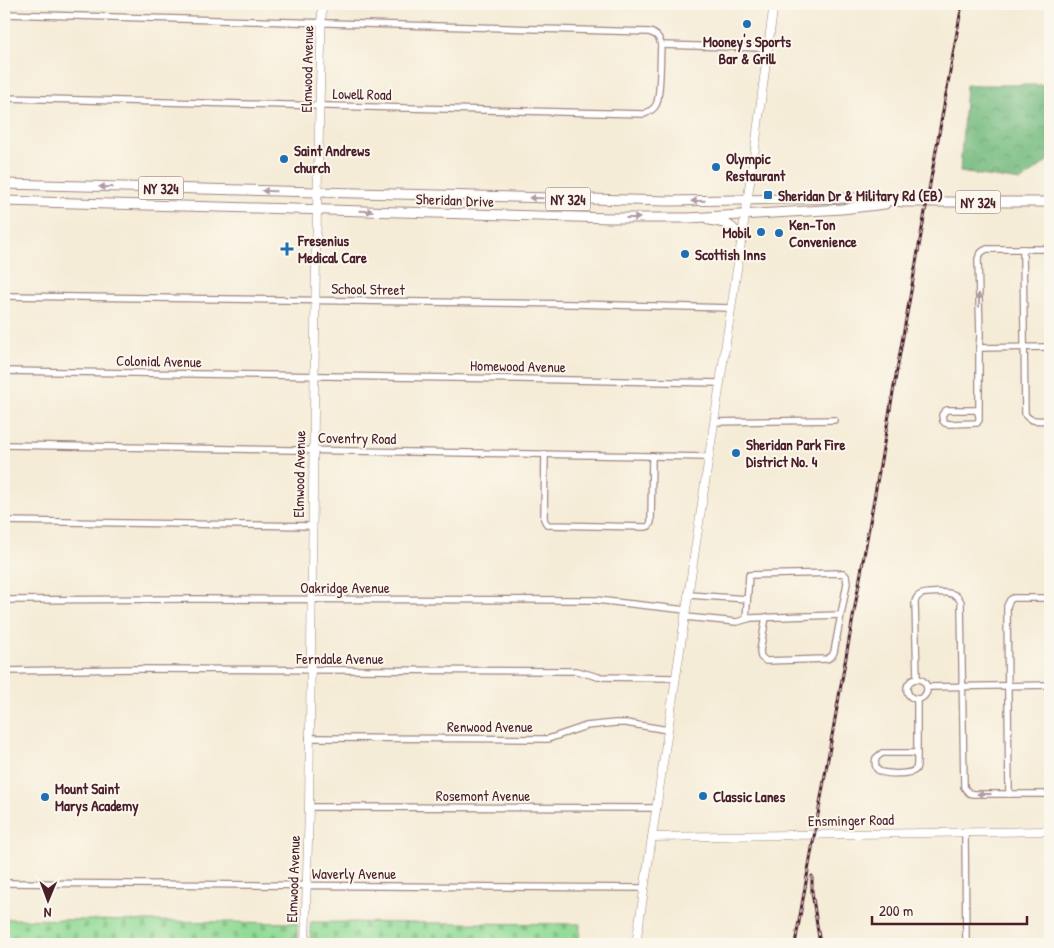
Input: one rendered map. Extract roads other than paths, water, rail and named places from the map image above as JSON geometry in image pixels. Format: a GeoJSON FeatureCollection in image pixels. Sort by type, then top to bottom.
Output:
{"type":"FeatureCollection","features":[{"type":"Feature","properties":{"kind":"main road","name":"Sheridan Drive"},"geometry":{"type":"LineString","coordinates":[[4,184],[612,200],[859,198],[905,202],[1050,202]]}},
{"type":"Feature","properties":{"kind":"main road"},"geometry":{"type":"LineString","coordinates":[[60,186],[60,203]]}},
{"type":"Feature","properties":{"kind":"main road"},"geometry":{"type":"LineString","coordinates":[[203,189],[203,206]]}},
{"type":"Feature","properties":{"kind":"main road"},"geometry":{"type":"LineString","coordinates":[[476,214],[477,196]]}},
{"type":"Feature","properties":{"kind":"main road"},"geometry":{"type":"LineString","coordinates":[[612,200],[612,218]]}},
{"type":"Feature","properties":{"kind":"main road","name":"Sheridan Drive"},"geometry":{"type":"LineString","coordinates":[[4,201],[612,218],[689,218],[905,202]]}},
{"type":"Feature","properties":{"kind":"main road"},"geometry":{"type":"LineString","coordinates":[[689,218],[732,226],[741,240]]}},
{"type":"Feature","properties":{"kind":"street","name":"Elmwood Avenue"},"geometry":{"type":"LineString","coordinates":[[305,944],[309,806],[313,450],[322,4]]}},
{"type":"Feature","properties":{"kind":"street"},"geometry":{"type":"LineString","coordinates":[[636,944],[759,120],[760,97],[774,4]]}},
{"type":"Feature","properties":{"kind":"street"},"geometry":{"type":"LineString","coordinates":[[4,14],[649,32],[657,35],[661,45],[768,48]]}},
{"type":"Feature","properties":{"kind":"street","name":"Lowell Road"},"geometry":{"type":"LineString","coordinates":[[4,98],[644,114],[652,110],[659,98],[661,45]]}},
{"type":"Feature","properties":{"kind":"street"},"geometry":{"type":"LineString","coordinates":[[979,413],[977,410],[947,410],[943,413],[942,419],[945,423],[949,424],[974,424],[978,421],[979,413],[978,348],[980,336],[979,255],[987,249],[1050,249]]}},
{"type":"Feature","properties":{"kind":"street"},"geometry":{"type":"LineString","coordinates":[[1023,249],[1024,414],[1032,420],[1050,420]]}},
{"type":"Feature","properties":{"kind":"street","name":"School Street"},"geometry":{"type":"LineString","coordinates":[[4,296],[731,308]]}},
{"type":"Feature","properties":{"kind":"street"},"geometry":{"type":"LineString","coordinates":[[978,348],[1050,347]]}},
{"type":"Feature","properties":{"kind":"street","name":"Colonial Avenue"},"geometry":{"type":"LineString","coordinates":[[4,371],[315,376]]}},
{"type":"Feature","properties":{"kind":"street","name":"Homewood Avenue"},"geometry":{"type":"LineString","coordinates":[[315,376],[519,378],[720,383]]}},
{"type":"Feature","properties":{"kind":"street"},"geometry":{"type":"LineString","coordinates":[[714,422],[834,420]]}},
{"type":"Feature","properties":{"kind":"street","name":"Coventry Road"},"geometry":{"type":"LineString","coordinates":[[4,445],[709,457]]}},
{"type":"Feature","properties":{"kind":"street"},"geometry":{"type":"LineString","coordinates":[[545,454],[544,521],[548,524],[587,525],[649,526],[651,522],[652,456]]}},
{"type":"Feature","properties":{"kind":"street"},"geometry":{"type":"LineString","coordinates":[[4,521],[312,526]]}},
{"type":"Feature","properties":{"kind":"street"},"geometry":{"type":"LineString","coordinates":[[746,619],[749,575],[845,574],[847,578],[834,652],[830,658],[768,661],[761,657],[760,651],[766,617]]}},
{"type":"Feature","properties":{"kind":"street"},"geometry":{"type":"LineString","coordinates":[[918,678],[916,599],[924,594],[952,593],[961,602],[964,787],[969,793],[973,794],[1050,794]]}},
{"type":"Feature","properties":{"kind":"street"},"geometry":{"type":"LineString","coordinates":[[689,594],[747,599]]}},
{"type":"Feature","properties":{"kind":"street"},"geometry":{"type":"LineString","coordinates":[[1009,794],[1007,606],[1008,602],[1013,598],[1050,598]]}},
{"type":"Feature","properties":{"kind":"street","name":"Oakridge Avenue"},"geometry":{"type":"LineString","coordinates":[[4,600],[596,600],[737,622],[766,617],[840,615]]}},
{"type":"Feature","properties":{"kind":"street","name":"Ferndale Avenue"},"geometry":{"type":"LineString","coordinates":[[4,672],[125,670],[577,671],[598,677],[676,678]]}},
{"type":"Feature","properties":{"kind":"street"},"geometry":{"type":"LineString","coordinates":[[918,678],[924,681],[928,687],[927,693],[917,699],[910,696],[907,688],[910,681],[918,678]]}},
{"type":"Feature","properties":{"kind":"street"},"geometry":{"type":"LineString","coordinates":[[928,687],[1050,685]]}},
{"type":"Feature","properties":{"kind":"street"},"geometry":{"type":"LineString","coordinates":[[917,699],[917,753],[917,768],[907,773],[882,773],[876,767],[876,758],[882,753],[917,753]]}},
{"type":"Feature","properties":{"kind":"street","name":"Renwood Avenue"},"geometry":{"type":"LineString","coordinates":[[309,738],[548,739],[586,726],[615,723],[668,730]]}},
{"type":"Feature","properties":{"kind":"street","name":"Rosemont Avenue"},"geometry":{"type":"LineString","coordinates":[[309,806],[657,808]]}},
{"type":"Feature","properties":{"kind":"street","name":"Ensminger Road"},"geometry":{"type":"LineString","coordinates":[[652,837],[1050,831]]}},
{"type":"Feature","properties":{"kind":"street"},"geometry":{"type":"LineString","coordinates":[[965,833],[966,944]]}},
{"type":"Feature","properties":{"kind":"street","name":"Waverly Avenue"},"geometry":{"type":"LineString","coordinates":[[4,883],[645,888]]}},
{"type":"Feature","properties":{"kind":"railway"},"geometry":{"type":"LineString","coordinates":[[795,944],[962,4]]}},
{"type":"Feature","properties":{"kind":"railway"},"geometry":{"type":"LineString","coordinates":[[812,876],[812,892],[819,944]]}},
{"type":"Feature","properties":{"kind":"place","name":"Mooney's Sports Bar & Grill"},"geometry":{"type":"Point","coordinates":[747,24]}},
{"type":"Feature","properties":{"kind":"place","name":"Saint Andrews church"},"geometry":{"type":"Point","coordinates":[284,159]}},
{"type":"Feature","properties":{"kind":"place","name":"Olympic Restaurant"},"geometry":{"type":"Point","coordinates":[716,167]}},
{"type":"Feature","properties":{"kind":"place","name":"Sheridan Dr & Military Rd (EB)"},"geometry":{"type":"Point","coordinates":[768,195]}},
{"type":"Feature","properties":{"kind":"place","name":"Mobil"},"geometry":{"type":"Point","coordinates":[761,232]}},
{"type":"Feature","properties":{"kind":"place","name":"Ken-Ton Convenience"},"geometry":{"type":"Point","coordinates":[779,233]}},
{"type":"Feature","properties":{"kind":"place","name":"Fresenius Medical Care"},"geometry":{"type":"Point","coordinates":[287,249]}},
{"type":"Feature","properties":{"kind":"place","name":"Scottish Inns"},"geometry":{"type":"Point","coordinates":[685,254]}},
{"type":"Feature","properties":{"kind":"place","name":"Sheridan Park Fire District No. 4"},"geometry":{"type":"Point","coordinates":[736,453]}},
{"type":"Feature","properties":{"kind":"place","name":"Classic Lanes"},"geometry":{"type":"Point","coordinates":[703,796]}},
{"type":"Feature","properties":{"kind":"place","name":"Mount Saint Marys Academy"},"geometry":{"type":"Point","coordinates":[45,797]}}]}
